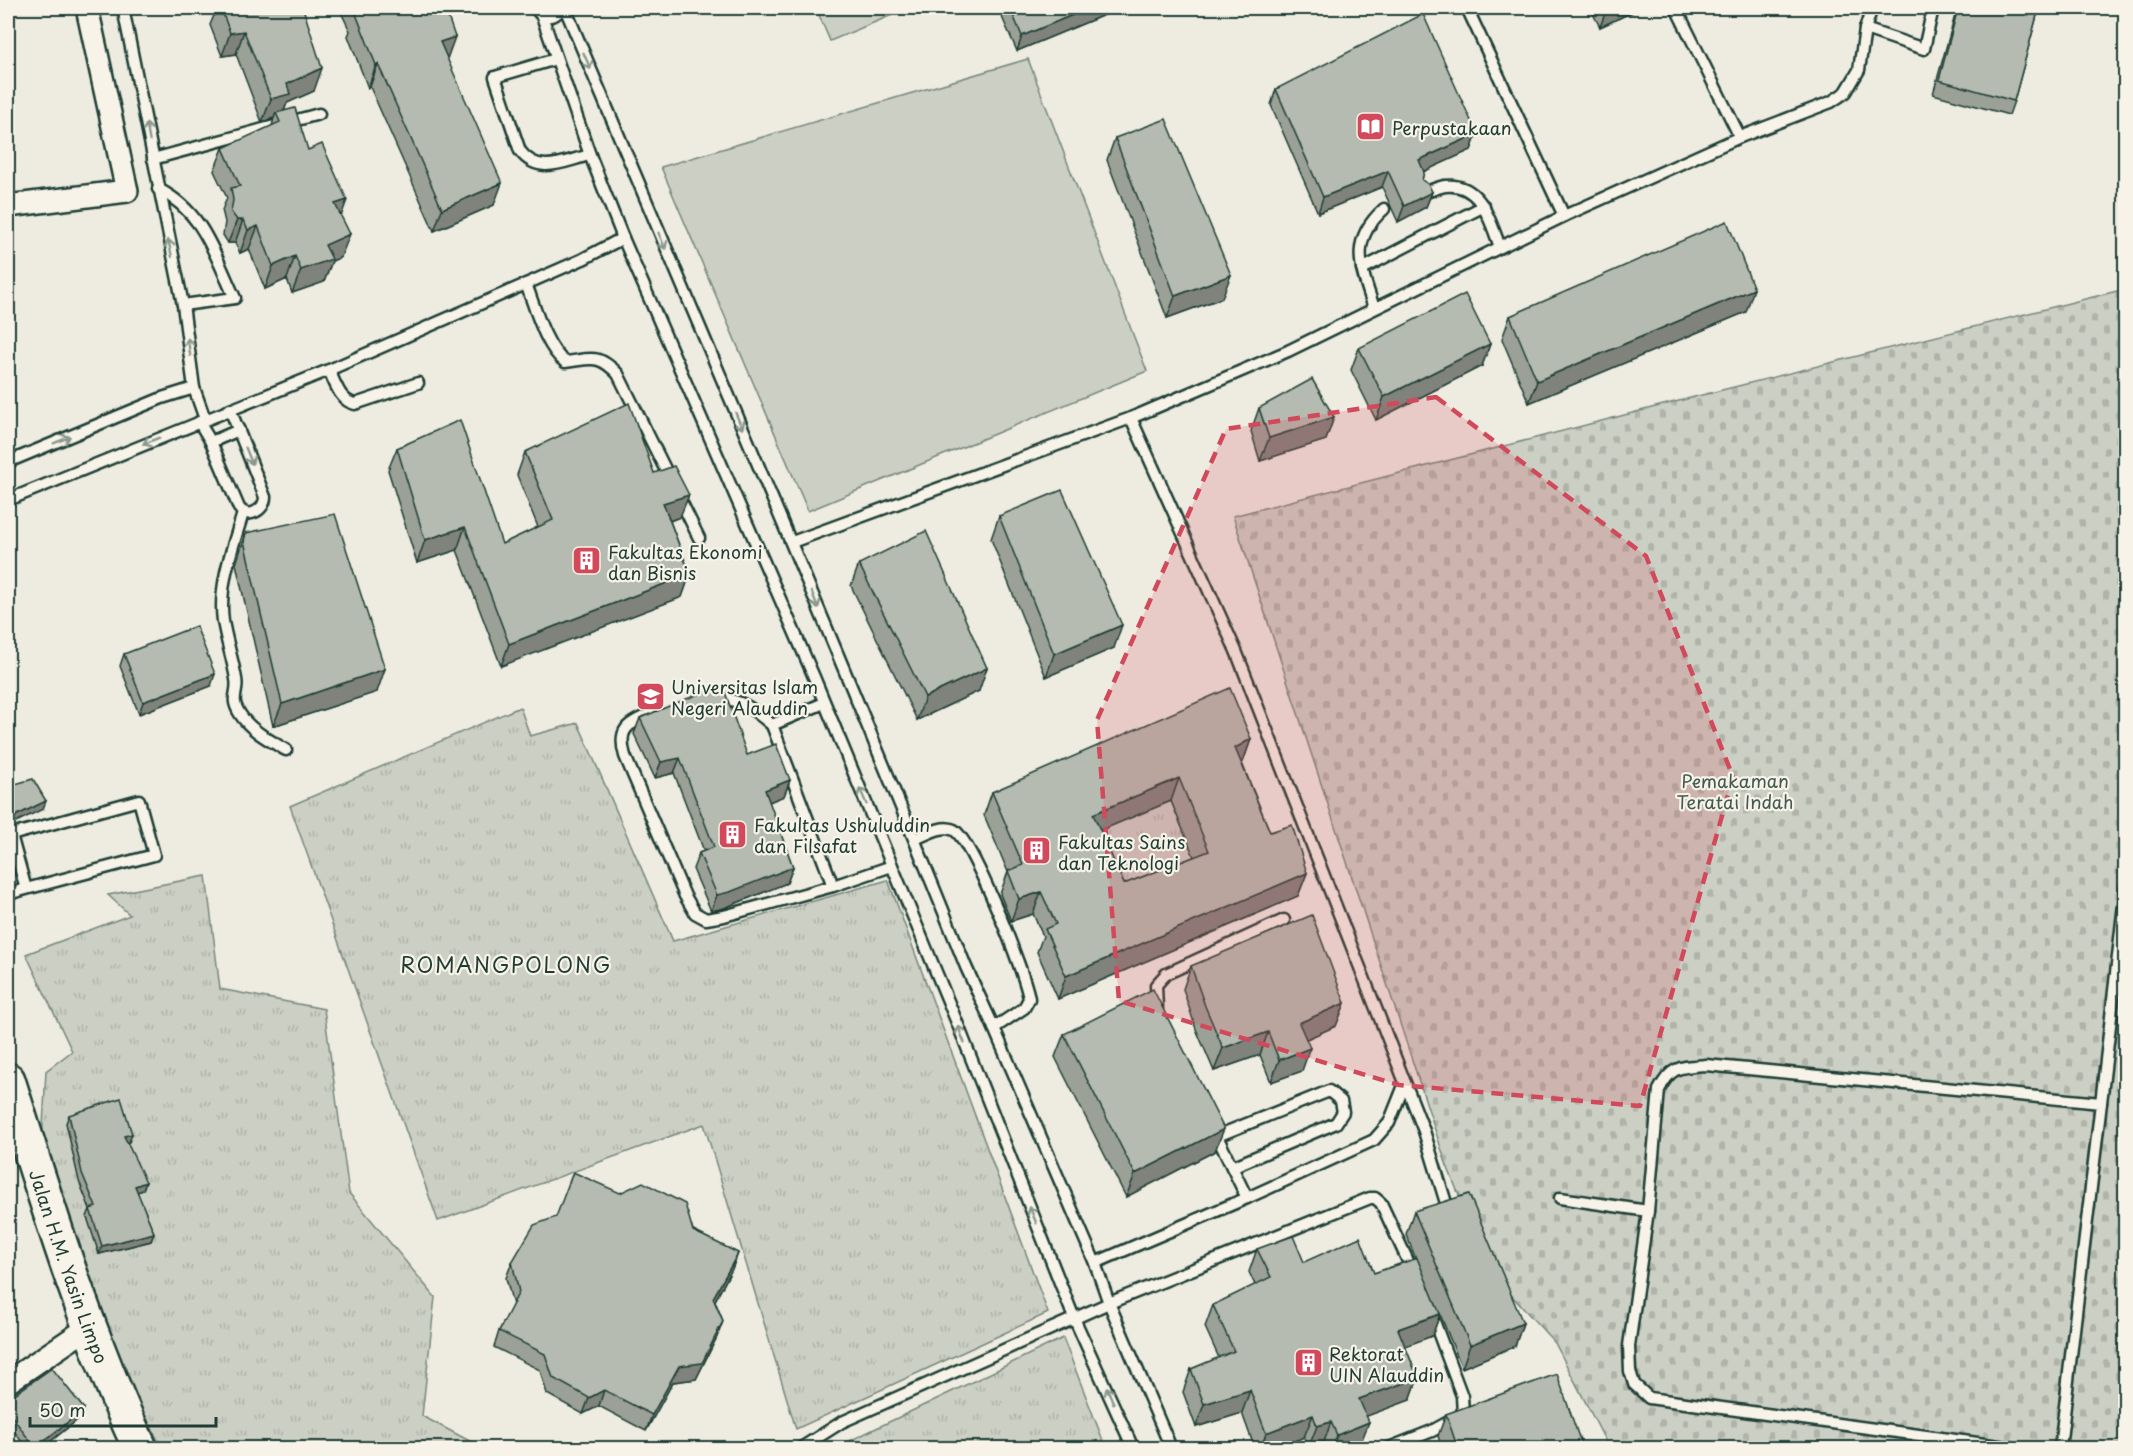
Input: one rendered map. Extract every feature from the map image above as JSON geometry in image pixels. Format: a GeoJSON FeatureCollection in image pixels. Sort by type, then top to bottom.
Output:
{"type":"FeatureCollection","features":[{"type":"Feature","properties":{"kind":"main road","name":"Jalan H.M. Yasin Limpo"},"geometry":{"type":"LineString","coordinates":[[8,1080],[52,1221],[89,1327],[117,1399],[140,1449]]}},
{"type":"Feature","properties":{"kind":"street"},"geometry":{"type":"LineString","coordinates":[[8,206],[127,191],[87,8]]}},
{"type":"Feature","properties":{"kind":"street"},"geometry":{"type":"LineString","coordinates":[[8,1382],[89,1327]]}},
{"type":"Feature","properties":{"kind":"lane"},"geometry":{"type":"LineString","coordinates":[[123,8],[183,305],[194,388],[202,420],[239,508],[248,515],[262,508],[266,504],[266,497],[230,409]]}},
{"type":"Feature","properties":{"kind":"lane"},"geometry":{"type":"LineString","coordinates":[[539,12],[549,17],[556,15],[563,8],[792,542],[966,968],[1095,1263],[1109,1303],[1171,1449]]}},
{"type":"Feature","properties":{"kind":"lane"},"geometry":{"type":"LineString","coordinates":[[1467,8],[1564,216]]}},
{"type":"Feature","properties":{"kind":"lane"},"geometry":{"type":"LineString","coordinates":[[792,542],[1131,417],[1288,351],[1564,216],[1740,137],[1831,102],[1846,92],[1859,70],[1865,29],[1872,8]]}},
{"type":"Feature","properties":{"kind":"lane"},"geometry":{"type":"LineString","coordinates":[[1865,29],[1924,49],[1933,8]]}},
{"type":"Feature","properties":{"kind":"lane"},"geometry":{"type":"LineString","coordinates":[[1677,10],[1740,137]]}},
{"type":"Feature","properties":{"kind":"lane"},"geometry":{"type":"LineString","coordinates":[[539,12],[622,238],[824,703],[958,1025],[1074,1318],[1133,1449]]}},
{"type":"Feature","properties":{"kind":"lane"},"geometry":{"type":"LineString","coordinates":[[556,58],[495,78],[509,120],[520,151],[528,161],[539,165],[551,165],[590,155]]}},
{"type":"Feature","properties":{"kind":"lane"},"geometry":{"type":"LineString","coordinates":[[153,159],[319,114]]}},
{"type":"Feature","properties":{"kind":"lane"},"geometry":{"type":"LineString","coordinates":[[1423,193],[1445,186],[1458,186],[1472,192],[1484,206],[1500,247]]}},
{"type":"Feature","properties":{"kind":"lane"},"geometry":{"type":"LineString","coordinates":[[158,189],[175,197],[201,225],[235,298],[183,305]]}},
{"type":"Feature","properties":{"kind":"lane"},"geometry":{"type":"LineString","coordinates":[[1362,269],[1484,206]]}},
{"type":"Feature","properties":{"kind":"lane"},"geometry":{"type":"LineString","coordinates":[[1374,308],[1362,269],[1363,234],[1372,220],[1384,209]]}},
{"type":"Feature","properties":{"kind":"lane"},"geometry":{"type":"LineString","coordinates":[[8,500],[330,370],[584,259],[622,238]]}},
{"type":"Feature","properties":{"kind":"lane"},"geometry":{"type":"LineString","coordinates":[[526,284],[558,357],[565,362],[591,357],[607,362],[618,374],[699,538]]}},
{"type":"Feature","properties":{"kind":"lane"},"geometry":{"type":"LineString","coordinates":[[330,370],[343,397],[349,403],[355,404],[418,383]]}},
{"type":"Feature","properties":{"kind":"lane"},"geometry":{"type":"LineString","coordinates":[[8,462],[162,398],[194,388]]}},
{"type":"Feature","properties":{"kind":"lane"},"geometry":{"type":"LineString","coordinates":[[1131,417],[1236,651],[1405,1083],[1432,1154],[1446,1203]]}},
{"type":"Feature","properties":{"kind":"lane"},"geometry":{"type":"LineString","coordinates":[[211,442],[239,430]]}},
{"type":"Feature","properties":{"kind":"lane"},"geometry":{"type":"LineString","coordinates":[[243,513],[230,558],[223,598],[223,620],[237,683],[233,699],[247,724],[286,750]]}},
{"type":"Feature","properties":{"kind":"lane"},"geometry":{"type":"LineString","coordinates":[[700,699],[710,696],[733,699],[753,708],[772,725],[833,886]]}},
{"type":"Feature","properties":{"kind":"lane"},"geometry":{"type":"LineString","coordinates":[[772,725],[824,703]]}},
{"type":"Feature","properties":{"kind":"lane"},"geometry":{"type":"LineString","coordinates":[[659,711],[626,728],[621,742],[685,896],[695,913],[706,919],[724,916],[833,886],[892,866]]}},
{"type":"Feature","properties":{"kind":"lane"},"geometry":{"type":"LineString","coordinates":[[8,894],[154,855],[139,800],[9,835],[26,889]]}},
{"type":"Feature","properties":{"kind":"lane"},"geometry":{"type":"LineString","coordinates":[[915,839],[947,828],[956,831],[964,840],[978,866],[1023,973],[1029,999],[1024,1008],[994,1028]]}},
{"type":"Feature","properties":{"kind":"lane"},"geometry":{"type":"LineString","coordinates":[[2060,1449],[2126,887]]}},
{"type":"Feature","properties":{"kind":"lane"},"geometry":{"type":"LineString","coordinates":[[1159,1017],[1156,1005],[1156,985],[1166,974],[1284,920]]}},
{"type":"Feature","properties":{"kind":"lane"},"geometry":{"type":"LineString","coordinates":[[2014,1449],[1649,1398],[1634,1384],[1630,1371],[1629,1347],[1648,1211],[1659,1090],[1666,1076],[1679,1067],[1706,1065],[2101,1102]]}},
{"type":"Feature","properties":{"kind":"lane"},"geometry":{"type":"LineString","coordinates":[[1095,1263],[1247,1198],[1374,1140],[1389,1123],[1405,1083]]}},
{"type":"Feature","properties":{"kind":"lane"},"geometry":{"type":"LineString","coordinates":[[1217,1136],[1329,1091],[1341,1101],[1344,1112],[1336,1123],[1232,1167]]}},
{"type":"Feature","properties":{"kind":"lane"},"geometry":{"type":"LineString","coordinates":[[1208,1117],[1247,1198]]}},
{"type":"Feature","properties":{"kind":"lane"},"geometry":{"type":"LineString","coordinates":[[801,1449],[842,1422],[1074,1318],[1370,1198],[1375,1198],[1381,1203],[1418,1282]]}},
{"type":"Feature","properties":{"kind":"lane"},"geometry":{"type":"LineString","coordinates":[[1560,1198],[1648,1211]]}},
{"type":"Feature","properties":{"kind":"lane"},"geometry":{"type":"LineString","coordinates":[[1389,1449],[1432,1431],[1463,1414],[1462,1396],[1427,1302]]}},
{"type":"Feature","properties":{"kind":"highlighted area"},"geometry":{"type":"Polygon","coordinates":[[[1436,397],[1646,556],[1733,777],[1640,1106],[1399,1085],[1119,1001],[1097,720],[1226,429],[1436,397]]]}},
{"type":"Feature","properties":{"kind":"green space"},"geometry":{"type":"Polygon","coordinates":[[[816,8],[909,8],[830,41],[816,8]]]}},
{"type":"Feature","properties":{"kind":"green space"},"geometry":{"type":"Polygon","coordinates":[[[1028,59],[1147,371],[808,511],[661,167],[1028,59]]]}},
{"type":"Feature","properties":{"kind":"green space","name":"Pemakaman Teratai Indah"},"geometry":{"type":"Polygon","coordinates":[[[2125,289],[2125,1448],[1609,1448],[1555,1343],[1490,1272],[1446,1163],[1233,516],[2125,289]]]}},
{"type":"Feature","properties":{"kind":"green space"},"geometry":{"type":"Polygon","coordinates":[[[520,707],[530,736],[578,723],[673,941],[888,880],[1048,1313],[796,1429],[704,1124],[438,1221],[290,806],[520,707]]]}},
{"type":"Feature","properties":{"kind":"green space"},"geometry":{"type":"Polygon","coordinates":[[[1171,801],[1201,873],[1103,912],[1070,843],[1171,801]]]}},
{"type":"Feature","properties":{"kind":"green space"},"geometry":{"type":"Polygon","coordinates":[[[206,876],[220,989],[324,1009],[349,1193],[435,1297],[422,1416],[483,1448],[162,1448],[115,1356],[42,1144],[46,1071],[72,1051],[26,954],[130,915],[108,895],[206,876]]]}},
{"type":"Feature","properties":{"kind":"green space"},"geometry":{"type":"Polygon","coordinates":[[[1063,1338],[1106,1448],[835,1448],[1063,1338]]]}},
{"type":"Feature","properties":{"kind":"building"},"geometry":{"type":"Polygon","coordinates":[[[221,8],[303,8],[322,68],[287,84],[290,94],[271,99],[244,31],[230,33],[221,8]]]}},
{"type":"Feature","properties":{"kind":"building"},"geometry":{"type":"Polygon","coordinates":[[[358,8],[445,8],[455,37],[440,42],[502,183],[442,209],[378,64],[376,65],[356,14],[360,12],[358,8]]]}},
{"type":"Feature","properties":{"kind":"building"},"geometry":{"type":"Polygon","coordinates":[[[1010,8],[1089,8],[1022,36],[1010,8]]]}},
{"type":"Feature","properties":{"kind":"building"},"geometry":{"type":"Polygon","coordinates":[[[1958,8],[2039,8],[2014,101],[1939,80],[1958,8]]]}},
{"type":"Feature","properties":{"kind":"building","name":"Perpustakaan"},"geometry":{"type":"Polygon","coordinates":[[[1423,14],[1477,134],[1419,160],[1424,172],[1422,180],[1429,185],[1432,192],[1404,206],[1388,171],[1323,197],[1276,89],[1423,14]]]}},
{"type":"Feature","properties":{"kind":"building"},"geometry":{"type":"Polygon","coordinates":[[[295,108],[308,150],[322,144],[347,200],[335,204],[350,234],[325,245],[332,259],[301,270],[295,256],[273,266],[258,226],[248,230],[243,220],[237,220],[231,212],[233,200],[231,188],[240,186],[223,148],[280,122],[276,113],[295,108]]]}},
{"type":"Feature","properties":{"kind":"building"},"geometry":{"type":"Polygon","coordinates":[[[1166,119],[1231,275],[1175,296],[1115,138],[1166,119]]]}},
{"type":"Feature","properties":{"kind":"building"},"geometry":{"type":"Polygon","coordinates":[[[1727,221],[1754,289],[1537,381],[1510,316],[1727,221]]]}},
{"type":"Feature","properties":{"kind":"building"},"geometry":{"type":"Polygon","coordinates":[[[1465,294],[1490,344],[1384,397],[1359,348],[1465,294]]]}},
{"type":"Feature","properties":{"kind":"building"},"geometry":{"type":"Polygon","coordinates":[[[1312,379],[1334,417],[1269,438],[1259,408],[1312,379]]]}},
{"type":"Feature","properties":{"kind":"building","name":"Fakultas Ekonomi dan Bisnis"},"geometry":{"type":"Polygon","coordinates":[[[629,403],[654,473],[674,466],[689,495],[663,503],[690,574],[509,644],[465,527],[425,540],[397,448],[460,420],[502,544],[553,520],[525,452],[629,403]]]}},
{"type":"Feature","properties":{"kind":"building"},"geometry":{"type":"Polygon","coordinates":[[[1062,490],[1122,625],[1054,654],[999,516],[1062,490]]]}},
{"type":"Feature","properties":{"kind":"building"},"geometry":{"type":"Polygon","coordinates":[[[335,514],[385,669],[282,704],[244,541],[246,533],[335,514]]]}},
{"type":"Feature","properties":{"kind":"building"},"geometry":{"type":"Polygon","coordinates":[[[926,531],[987,668],[925,697],[859,564],[926,531]]]}},
{"type":"Feature","properties":{"kind":"building"},"geometry":{"type":"Polygon","coordinates":[[[196,626],[215,674],[143,702],[124,654],[196,626]]]}},
{"type":"Feature","properties":{"kind":"building","name":"Fakultas Sains dan Teknologi"},"geometry":{"type":"Polygon","coordinates":[[[1230,688],[1251,739],[1235,748],[1270,832],[1292,825],[1307,873],[1066,976],[1045,929],[1056,924],[1041,892],[1019,899],[1008,871],[1023,865],[992,792],[1230,688]],[[1179,778],[1093,814],[1124,884],[1209,851],[1179,778]]]}},
{"type":"Feature","properties":{"kind":"building","name":"Fakultas Ushuluddin dan Filsafat"},"geometry":{"type":"Polygon","coordinates":[[[711,689],[724,689],[747,755],[776,744],[790,780],[765,790],[793,867],[717,895],[699,853],[714,847],[680,758],[661,762],[640,718],[711,689]]]}},
{"type":"Feature","properties":{"kind":"building"},"geometry":{"type":"Polygon","coordinates":[[[33,779],[46,801],[9,819],[8,786],[33,779]]]}},
{"type":"Feature","properties":{"kind":"building"},"geometry":{"type":"Polygon","coordinates":[[[1312,915],[1345,1003],[1299,1023],[1310,1048],[1279,1060],[1268,1032],[1223,1048],[1191,966],[1312,915]]]}},
{"type":"Feature","properties":{"kind":"building"},"geometry":{"type":"Polygon","coordinates":[[[1153,989],[1224,1129],[1135,1174],[1064,1034],[1153,989]]]}},
{"type":"Feature","properties":{"kind":"building"},"geometry":{"type":"Polygon","coordinates":[[[121,1098],[132,1134],[124,1136],[146,1182],[135,1186],[154,1233],[102,1246],[90,1209],[96,1207],[82,1173],[69,1115],[121,1098]]]}},
{"type":"Feature","properties":{"kind":"building"},"geometry":{"type":"Polygon","coordinates":[[[573,1172],[620,1193],[643,1182],[685,1204],[693,1231],[738,1253],[713,1298],[723,1321],[702,1363],[679,1366],[652,1415],[604,1390],[589,1398],[553,1378],[545,1354],[499,1331],[519,1292],[512,1262],[534,1225],[556,1217],[573,1172]]]}},
{"type":"Feature","properties":{"kind":"building"},"geometry":{"type":"Polygon","coordinates":[[[1469,1194],[1523,1323],[1470,1345],[1414,1211],[1469,1194]]]}},
{"type":"Feature","properties":{"kind":"building","name":"Rektorat UIN Alauddin"},"geometry":{"type":"Polygon","coordinates":[[[1293,1236],[1304,1262],[1360,1237],[1374,1273],[1417,1258],[1440,1314],[1398,1329],[1418,1378],[1359,1399],[1369,1422],[1337,1435],[1331,1422],[1317,1426],[1313,1415],[1266,1433],[1250,1390],[1204,1404],[1191,1369],[1234,1351],[1213,1305],[1271,1277],[1257,1249],[1293,1236]]]}},
{"type":"Feature","properties":{"kind":"building"},"geometry":{"type":"Polygon","coordinates":[[[52,1368],[84,1409],[35,1448],[8,1411],[8,1399],[52,1368]]]}},
{"type":"Feature","properties":{"kind":"building"},"geometry":{"type":"Polygon","coordinates":[[[1557,1374],[1583,1449],[1458,1449],[1446,1414],[1557,1374]]]}},
{"type":"Feature","properties":{"kind":"place","name":"Perpustakaan"},"geometry":{"type":"Point","coordinates":[1371,127]}},
{"type":"Feature","properties":{"kind":"place","name":"Fakultas Ekonomi dan Bisnis"},"geometry":{"type":"Point","coordinates":[587,561]}},
{"type":"Feature","properties":{"kind":"place","name":"Universitas Islam Negeri Alauddin"},"geometry":{"type":"Point","coordinates":[650,696]}},
{"type":"Feature","properties":{"kind":"place","name":"Fakultas Ushuluddin dan Filsafat"},"geometry":{"type":"Point","coordinates":[733,834]}},
{"type":"Feature","properties":{"kind":"place","name":"Fakultas Sains dan Teknologi"},"geometry":{"type":"Point","coordinates":[1037,851]}},
{"type":"Feature","properties":{"kind":"place","name":"Rektorat UIN Alauddin"},"geometry":{"type":"Point","coordinates":[1308,1363]}},
{"type":"Feature","properties":{"kind":"district","name":"ROMANGPOLONG"},"geometry":{"type":"Point","coordinates":[506,964]}}]}
